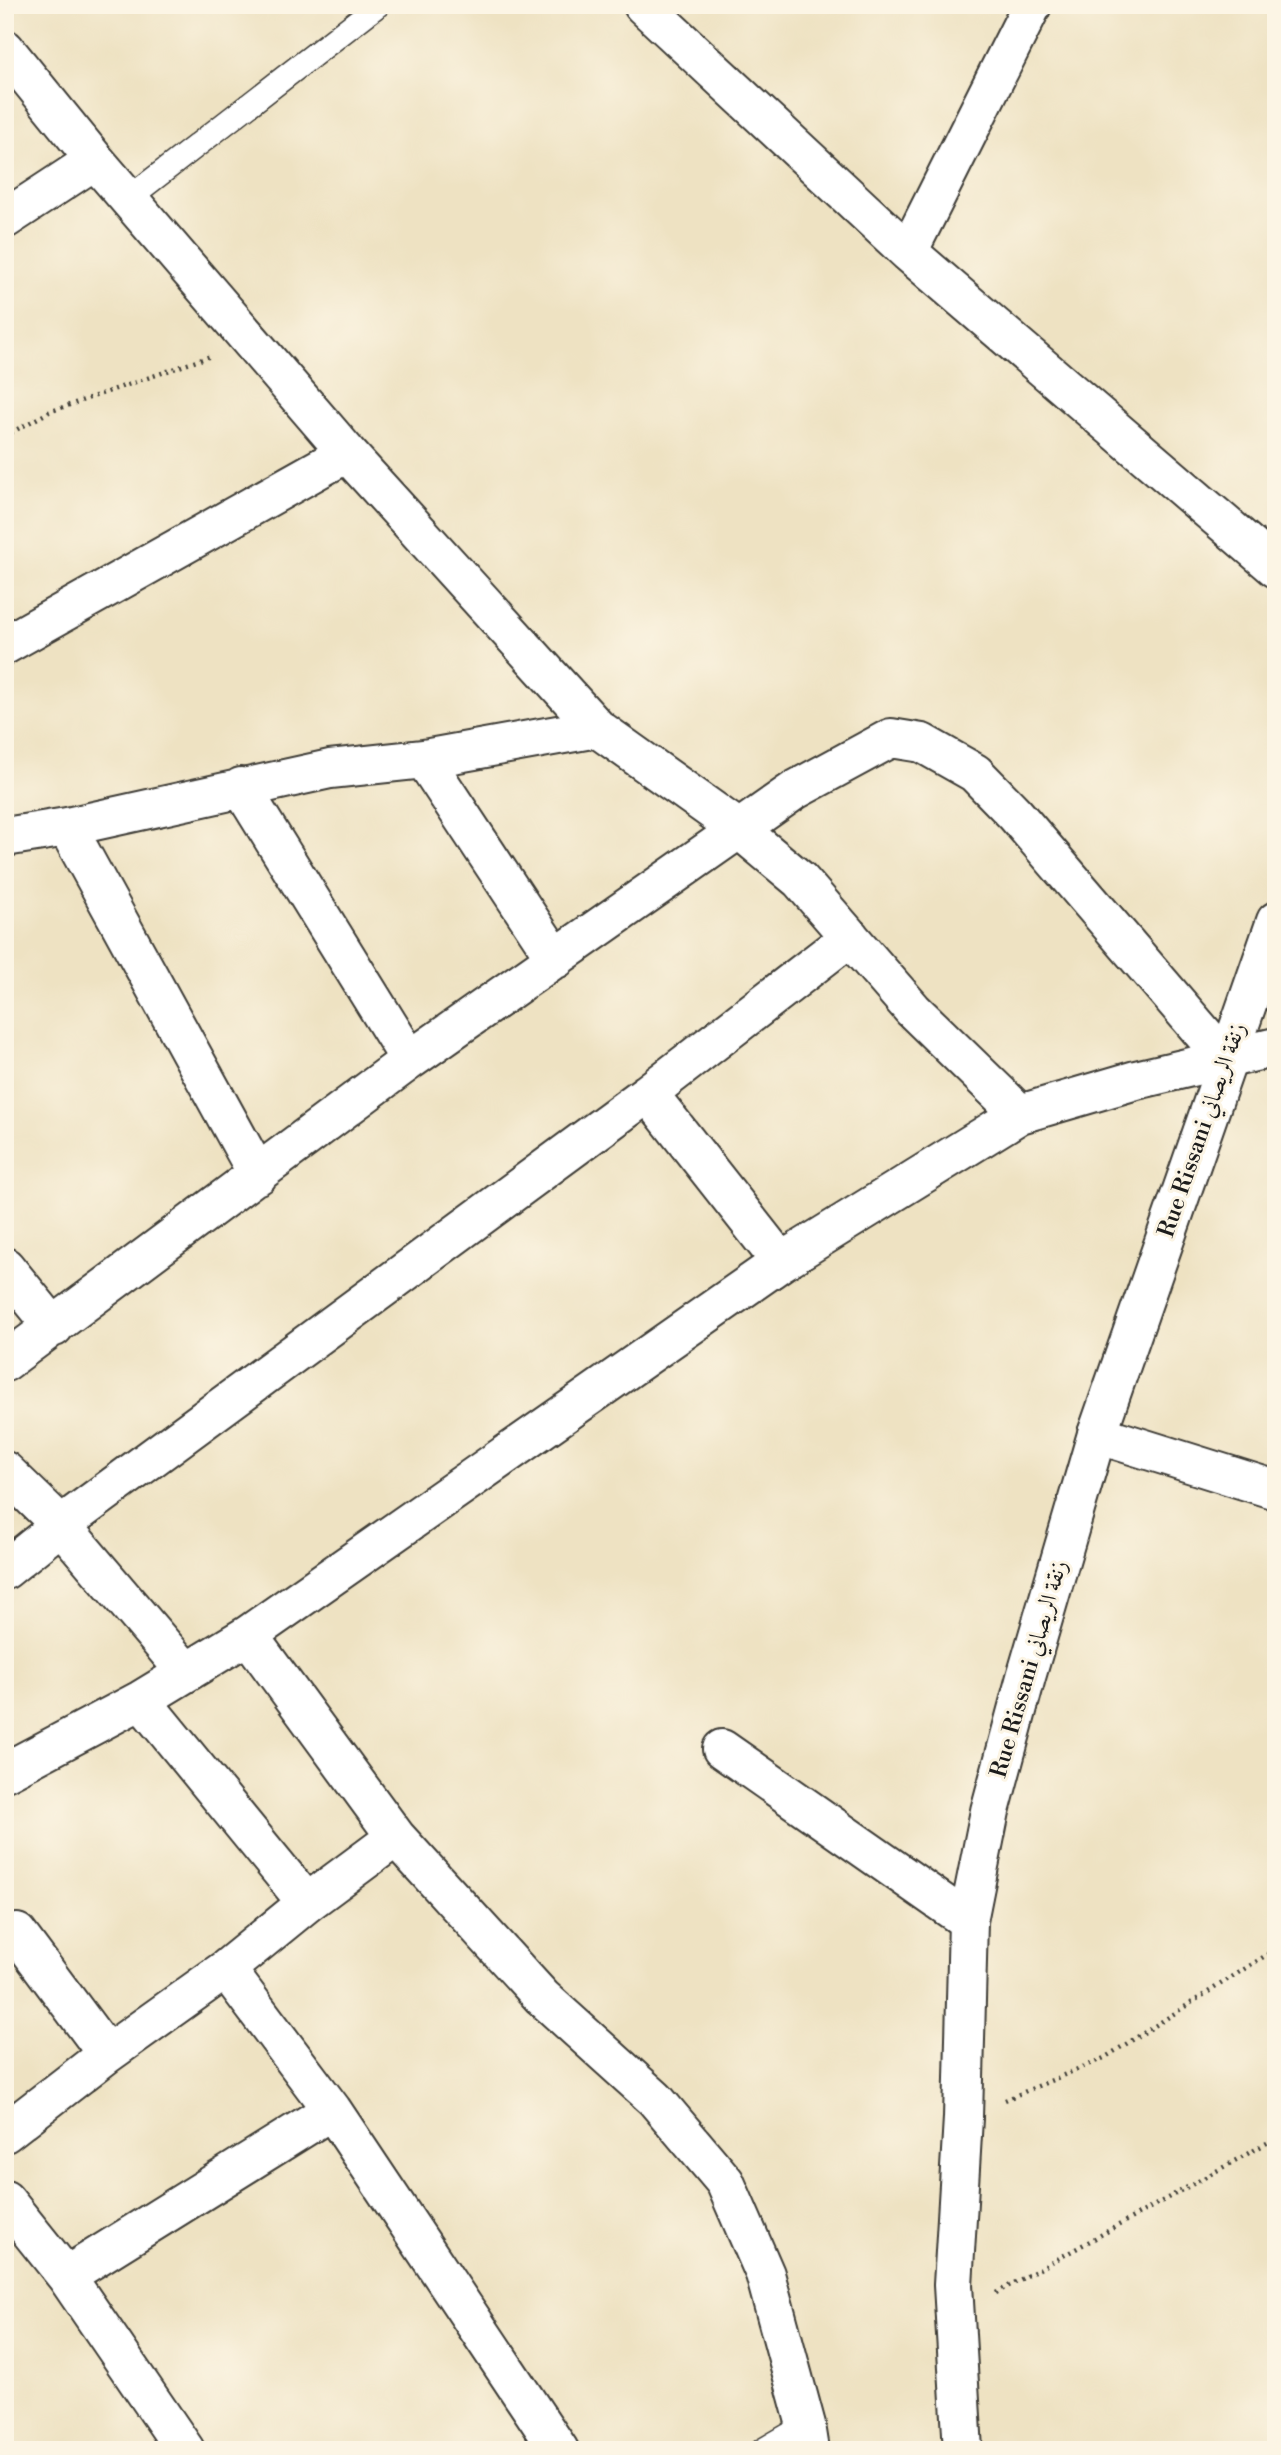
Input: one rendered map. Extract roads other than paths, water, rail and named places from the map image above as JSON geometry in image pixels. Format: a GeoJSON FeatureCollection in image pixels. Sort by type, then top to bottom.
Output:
{"type":"FeatureCollection","features":[{"type":"Feature","properties":{"kind":"street"},"geometry":{"type":"LineString","coordinates":[[643,5],[908,252],[1276,568]]}},
{"type":"Feature","properties":{"kind":"street"},"geometry":{"type":"LineString","coordinates":[[908,252],[1032,5]]}},
{"type":"Feature","properties":{"kind":"street"},"geometry":{"type":"LineString","coordinates":[[5,49],[95,160],[347,453],[597,728],[740,830],[800,880],[914,1010],[1020,1114]]}},
{"type":"Feature","properties":{"kind":"street"},"geometry":{"type":"LineString","coordinates":[[5,219],[95,160]]}},
{"type":"Feature","properties":{"kind":"street"},"geometry":{"type":"LineString","coordinates":[[5,645],[347,453]]}},
{"type":"Feature","properties":{"kind":"street"},"geometry":{"type":"LineString","coordinates":[[5,837],[67,827],[330,769],[424,759],[597,728]]}},
{"type":"Feature","properties":{"kind":"street"},"geometry":{"type":"LineString","coordinates":[[5,1362],[410,1060],[795,790],[891,738],[922,743],[975,774],[1015,814],[1226,1060]]}},
{"type":"Feature","properties":{"kind":"street"},"geometry":{"type":"LineString","coordinates":[[424,759],[556,959]]}},
{"type":"Feature","properties":{"kind":"street"},"geometry":{"type":"LineString","coordinates":[[241,788],[410,1060]]}},
{"type":"Feature","properties":{"kind":"street"},"geometry":{"type":"LineString","coordinates":[[67,827],[258,1175]]}},
{"type":"Feature","properties":{"kind":"street","name":"Rue Rissani زنقة الريصاني"},"geometry":{"type":"LineString","coordinates":[[963,2450],[953,2286],[968,1921],[990,1811],[1097,1434],[1276,921]]}},
{"type":"Feature","properties":{"kind":"street"},"geometry":{"type":"LineString","coordinates":[[5,1570],[61,1525],[648,1093],[850,937]]}},
{"type":"Feature","properties":{"kind":"street"},"geometry":{"type":"LineString","coordinates":[[5,1772],[141,1700],[248,1635],[782,1262],[1020,1114],[1136,1080],[1276,1047]]}},
{"type":"Feature","properties":{"kind":"street"},"geometry":{"type":"LineString","coordinates":[[648,1093],[782,1262]]}},
{"type":"Feature","properties":{"kind":"street"},"geometry":{"type":"LineString","coordinates":[[5,1267],[54,1327]]}},
{"type":"Feature","properties":{"kind":"street"},"geometry":{"type":"LineString","coordinates":[[1097,1434],[1276,1489]]}},
{"type":"Feature","properties":{"kind":"street"},"geometry":{"type":"LineString","coordinates":[[5,1471],[61,1525],[186,1672]]}},
{"type":"Feature","properties":{"kind":"street"},"geometry":{"type":"LineString","coordinates":[[248,1635],[396,1837],[542,1997],[655,2099],[725,2182],[765,2274],[808,2437]]}},
{"type":"Feature","properties":{"kind":"street"},"geometry":{"type":"LineString","coordinates":[[141,1700],[307,1903]]}},
{"type":"Feature","properties":{"kind":"street"},"geometry":{"type":"LineString","coordinates":[[722,1749],[968,1921]]}},
{"type":"Feature","properties":{"kind":"street"},"geometry":{"type":"LineString","coordinates":[[5,2133],[107,2053],[226,1969],[307,1903],[396,1837]]}},
{"type":"Feature","properties":{"kind":"street"},"geometry":{"type":"LineString","coordinates":[[17,1933],[107,2053]]}},
{"type":"Feature","properties":{"kind":"street"},"geometry":{"type":"LineString","coordinates":[[226,1969],[332,2110],[559,2450]]}},
{"type":"Feature","properties":{"kind":"street"},"geometry":{"type":"LineString","coordinates":[[66,2277],[332,2110]]}},
{"type":"Feature","properties":{"kind":"street"},"geometry":{"type":"LineString","coordinates":[[5,2200],[66,2277],[185,2450]]}},
{"type":"Feature","properties":{"kind":"lane"},"geometry":{"type":"LineString","coordinates":[[129,198],[378,5]]}},
{"type":"Feature","properties":{"kind":"lane"},"geometry":{"type":"LineString","coordinates":[[763,2450],[808,2437]]}}]}
